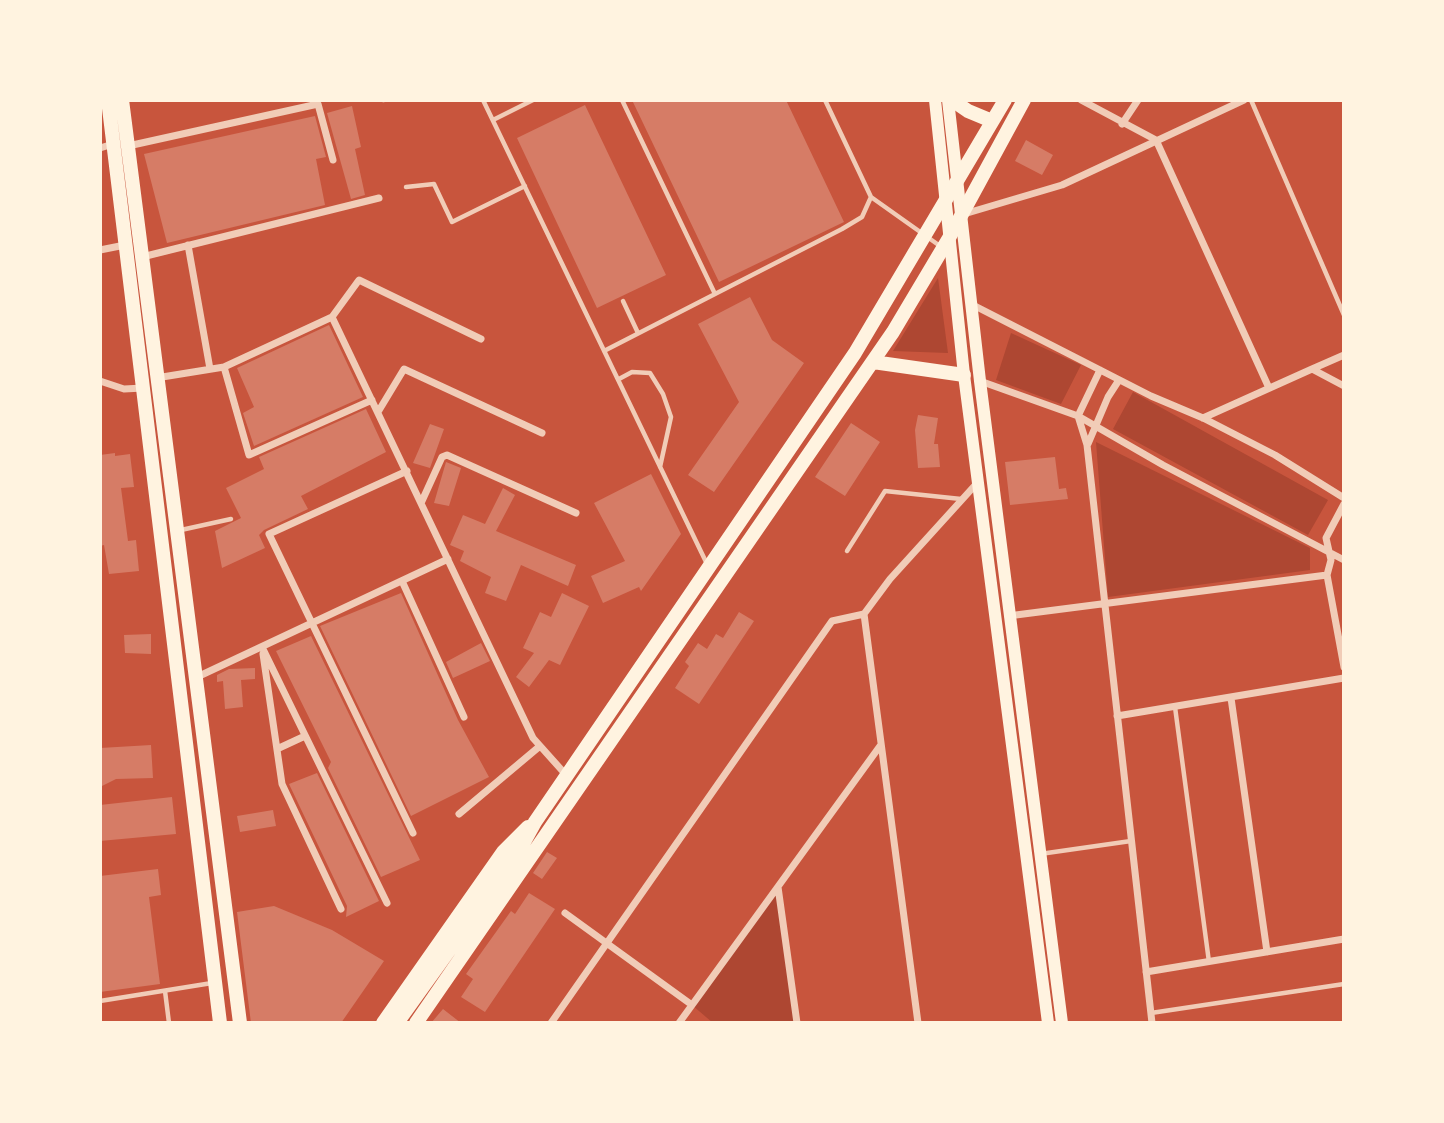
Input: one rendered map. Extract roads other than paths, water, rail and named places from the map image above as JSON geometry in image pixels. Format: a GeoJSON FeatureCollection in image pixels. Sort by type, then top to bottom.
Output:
{"type":"FeatureCollection","features":[{"type":"Feature","properties":{"kind":"main road"},"geometry":{"type":"LineString","coordinates":[[108,100],[220,1023]]}},
{"type":"Feature","properties":{"kind":"main road"},"geometry":{"type":"LineString","coordinates":[[122,100],[114,146],[141,257],[240,1023]]}},
{"type":"Feature","properties":{"kind":"main road"},"geometry":{"type":"LineString","coordinates":[[935,100],[945,202],[946,243],[1048,1023]]}},
{"type":"Feature","properties":{"kind":"main road"},"geometry":{"type":"LineString","coordinates":[[950,100],[992,121]]}},
{"type":"Feature","properties":{"kind":"main road"},"geometry":{"type":"LineString","coordinates":[[950,100],[980,381],[1062,1023]]}},
{"type":"Feature","properties":{"kind":"main road"},"geometry":{"type":"LineString","coordinates":[[383,1023],[503,852],[535,822],[855,353],[1005,100]]}},
{"type":"Feature","properties":{"kind":"main road"},"geometry":{"type":"LineString","coordinates":[[397,1023],[519,864],[548,833],[873,362],[946,243],[1024,100]]}},
{"type":"Feature","properties":{"kind":"main road"},"geometry":{"type":"LineString","coordinates":[[873,362],[964,375]]}},
{"type":"Feature","properties":{"kind":"main road"},"geometry":{"type":"LineString","coordinates":[[160,540],[177,534]]}},
{"type":"Feature","properties":{"kind":"main road"},"geometry":{"type":"LineString","coordinates":[[416,1023],[519,864],[535,822]]}},
{"type":"Feature","properties":{"kind":"main road"},"geometry":{"type":"LineString","coordinates":[[426,1023],[531,871],[548,833]]}},
{"type":"Feature","properties":{"kind":"main road"},"geometry":{"type":"LineString","coordinates":[[216,982],[235,979]]}},
{"type":"Feature","properties":{"kind":"street"},"geometry":{"type":"LineString","coordinates":[[1081,100],[1156,140],[1269,388]]}},
{"type":"Feature","properties":{"kind":"street"},"geometry":{"type":"LineString","coordinates":[[1122,124],[1138,100]]}},
{"type":"Feature","properties":{"kind":"street"},"geometry":{"type":"LineString","coordinates":[[962,215],[1062,185],[1244,100]]}},
{"type":"Feature","properties":{"kind":"street"},"geometry":{"type":"LineString","coordinates":[[114,146],[318,104],[333,160]]}},
{"type":"Feature","properties":{"kind":"street"},"geometry":{"type":"LineString","coordinates":[[141,257],[379,198]]}},
{"type":"Feature","properties":{"kind":"street"},"geometry":{"type":"LineString","coordinates":[[100,250],[126,245]]}},
{"type":"Feature","properties":{"kind":"street"},"geometry":{"type":"LineString","coordinates":[[188,245],[210,369]]}},
{"type":"Feature","properties":{"kind":"street"},"geometry":{"type":"LineString","coordinates":[[156,378],[224,367],[332,317],[359,280],[481,338]]}},
{"type":"Feature","properties":{"kind":"street"},"geometry":{"type":"LineString","coordinates":[[971,304],[1119,380],[1203,418],[1344,498]]}},
{"type":"Feature","properties":{"kind":"street"},"geometry":{"type":"LineString","coordinates":[[332,317],[533,738],[567,776]]}},
{"type":"Feature","properties":{"kind":"street"},"geometry":{"type":"LineString","coordinates":[[1203,418],[1344,355]]}},
{"type":"Feature","properties":{"kind":"street"},"geometry":{"type":"LineString","coordinates":[[224,367],[246,453],[253,456],[372,400]]}},
{"type":"Feature","properties":{"kind":"street"},"geometry":{"type":"LineString","coordinates":[[378,412],[404,369],[542,433]]}},
{"type":"Feature","properties":{"kind":"street"},"geometry":{"type":"LineString","coordinates":[[1312,369],[1344,386]]}},
{"type":"Feature","properties":{"kind":"street"},"geometry":{"type":"LineString","coordinates":[[1100,370],[1078,416],[1087,444],[1152,1023]]}},
{"type":"Feature","properties":{"kind":"street"},"geometry":{"type":"LineString","coordinates":[[1087,444],[1119,380]]}},
{"type":"Feature","properties":{"kind":"street"},"geometry":{"type":"LineString","coordinates":[[100,381],[124,388],[143,388]]}},
{"type":"Feature","properties":{"kind":"street"},"geometry":{"type":"LineString","coordinates":[[980,381],[1078,416],[1163,465],[1344,561]]}},
{"type":"Feature","properties":{"kind":"street"},"geometry":{"type":"LineString","coordinates":[[422,501],[442,457],[447,455],[576,513]]}},
{"type":"Feature","properties":{"kind":"street"},"geometry":{"type":"LineString","coordinates":[[407,471],[269,534],[413,833]]}},
{"type":"Feature","properties":{"kind":"street"},"geometry":{"type":"LineString","coordinates":[[551,1023],[832,621],[864,614],[890,579],[978,481]]}},
{"type":"Feature","properties":{"kind":"street"},"geometry":{"type":"LineString","coordinates":[[1344,504],[1326,538],[1332,556],[1327,575],[1344,667]]}},
{"type":"Feature","properties":{"kind":"street"},"geometry":{"type":"LineString","coordinates":[[1332,556],[1344,550]]}},
{"type":"Feature","properties":{"kind":"street"},"geometry":{"type":"LineString","coordinates":[[195,678],[449,559]]}},
{"type":"Feature","properties":{"kind":"street"},"geometry":{"type":"LineString","coordinates":[[996,618],[1327,575]]}},
{"type":"Feature","properties":{"kind":"street"},"geometry":{"type":"LineString","coordinates":[[402,581],[464,717]]}},
{"type":"Feature","properties":{"kind":"street"},"geometry":{"type":"LineString","coordinates":[[864,614],[918,1023]]}},
{"type":"Feature","properties":{"kind":"street"},"geometry":{"type":"LineString","coordinates":[[262,646],[387,903]]}},
{"type":"Feature","properties":{"kind":"street"},"geometry":{"type":"LineString","coordinates":[[262,646],[282,784],[341,909]]}},
{"type":"Feature","properties":{"kind":"street"},"geometry":{"type":"LineString","coordinates":[[1117,716],[1344,678]]}},
{"type":"Feature","properties":{"kind":"street"},"geometry":{"type":"LineString","coordinates":[[1231,698],[1267,952]]}},
{"type":"Feature","properties":{"kind":"street"},"geometry":{"type":"LineString","coordinates":[[277,749],[306,736]]}},
{"type":"Feature","properties":{"kind":"street"},"geometry":{"type":"LineString","coordinates":[[679,1023],[880,745]]}},
{"type":"Feature","properties":{"kind":"street"},"geometry":{"type":"LineString","coordinates":[[458,814],[540,746]]}},
{"type":"Feature","properties":{"kind":"street"},"geometry":{"type":"LineString","coordinates":[[778,887],[797,1023]]}},
{"type":"Feature","properties":{"kind":"street"},"geometry":{"type":"LineString","coordinates":[[565,912],[692,1005]]}},
{"type":"Feature","properties":{"kind":"street"},"geometry":{"type":"LineString","coordinates":[[1146,972],[1344,939]]}},
{"type":"Feature","properties":{"kind":"lane"},"geometry":{"type":"LineString","coordinates":[[483,100],[709,568]]}},
{"type":"Feature","properties":{"kind":"lane"},"geometry":{"type":"LineString","coordinates":[[493,120],[533,100]]}},
{"type":"Feature","properties":{"kind":"lane"},"geometry":{"type":"LineString","coordinates":[[622,100],[715,294]]}},
{"type":"Feature","properties":{"kind":"lane"},"geometry":{"type":"LineString","coordinates":[[825,100],[871,197],[926,236],[946,243]]}},
{"type":"Feature","properties":{"kind":"lane"},"geometry":{"type":"LineString","coordinates":[[1251,100],[1344,315]]}},
{"type":"Feature","properties":{"kind":"lane"},"geometry":{"type":"LineString","coordinates":[[406,187],[434,184],[452,222],[525,186]]}},
{"type":"Feature","properties":{"kind":"lane"},"geometry":{"type":"LineString","coordinates":[[604,351],[842,229],[862,217],[871,197]]}},
{"type":"Feature","properties":{"kind":"lane"},"geometry":{"type":"LineString","coordinates":[[623,301],[638,333]]}},
{"type":"Feature","properties":{"kind":"lane"},"geometry":{"type":"LineString","coordinates":[[619,379],[632,372],[650,373],[663,394],[671,417],[660,467]]}},
{"type":"Feature","properties":{"kind":"lane"},"geometry":{"type":"LineString","coordinates":[[847,551],[885,491],[962,499]]}},
{"type":"Feature","properties":{"kind":"lane"},"geometry":{"type":"LineString","coordinates":[[177,534],[231,519]]}},
{"type":"Feature","properties":{"kind":"lane"},"geometry":{"type":"LineString","coordinates":[[1175,707],[1209,962]]}},
{"type":"Feature","properties":{"kind":"lane"},"geometry":{"type":"LineString","coordinates":[[1040,854],[1131,841]]}},
{"type":"Feature","properties":{"kind":"lane"},"geometry":{"type":"LineString","coordinates":[[100,1001],[216,982]]}},
{"type":"Feature","properties":{"kind":"lane"},"geometry":{"type":"LineString","coordinates":[[1150,1013],[1344,984]]}},
{"type":"Feature","properties":{"kind":"lane"},"geometry":{"type":"LineString","coordinates":[[165,991],[169,1023]]}}]}
